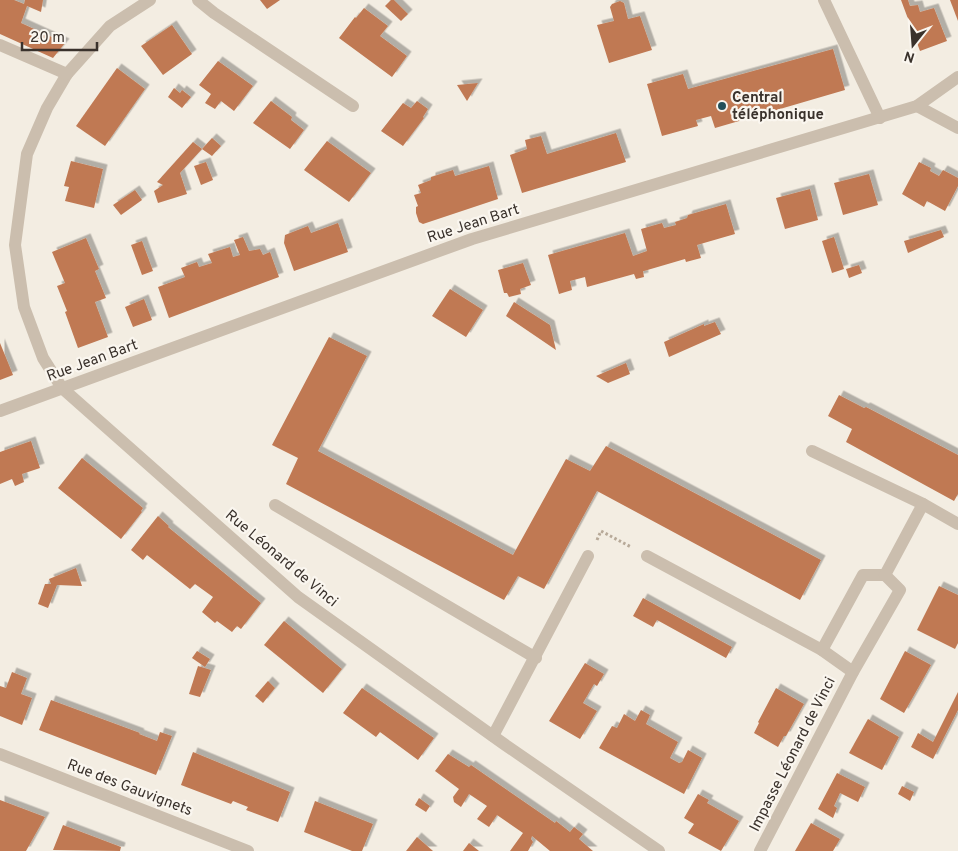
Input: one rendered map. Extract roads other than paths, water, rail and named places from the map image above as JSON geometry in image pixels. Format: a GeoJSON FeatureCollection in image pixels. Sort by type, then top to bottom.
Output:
{"type":"FeatureCollection","features":[{"type":"Feature","properties":{"kind":"street","name":"Rue Léonard de Vinci"},"geometry":{"type":"LineString","coordinates":[[150,0],[110,26],[67,74],[46,108],[27,154],[15,245],[24,307],[43,358],[62,388],[298,597],[659,851]]}},
{"type":"Feature","properties":{"kind":"street"},"geometry":{"type":"LineString","coordinates":[[198,0],[353,106]]}},
{"type":"Feature","properties":{"kind":"street"},"geometry":{"type":"LineString","coordinates":[[824,0],[880,118]]}},
{"type":"Feature","properties":{"kind":"street"},"geometry":{"type":"LineString","coordinates":[[0,45],[67,74]]}},
{"type":"Feature","properties":{"kind":"street","name":"Rue Jean Bart"},"geometry":{"type":"LineString","coordinates":[[0,412],[472,239],[916,106],[958,77]]}},
{"type":"Feature","properties":{"kind":"street"},"geometry":{"type":"LineString","coordinates":[[916,106],[958,128]]}},
{"type":"Feature","properties":{"kind":"street"},"geometry":{"type":"LineString","coordinates":[[812,451],[923,504],[958,524]]}},
{"type":"Feature","properties":{"kind":"street"},"geometry":{"type":"LineString","coordinates":[[822,650],[863,575],[885,575],[923,504]]}},
{"type":"Feature","properties":{"kind":"street"},"geometry":{"type":"LineString","coordinates":[[275,505],[536,658]]}},
{"type":"Feature","properties":{"kind":"street"},"geometry":{"type":"LineString","coordinates":[[494,736],[588,556]]}},
{"type":"Feature","properties":{"kind":"street","name":"Impasse Léonard de Vinci"},"geometry":{"type":"LineString","coordinates":[[647,556],[822,650],[853,672]]}},
{"type":"Feature","properties":{"kind":"street","name":"Impasse Léonard de Vinci"},"geometry":{"type":"LineString","coordinates":[[760,851],[853,672],[900,590],[885,575]]}},
{"type":"Feature","properties":{"kind":"street","name":"Rue des Gauvignets"},"geometry":{"type":"LineString","coordinates":[[0,754],[248,851]]}},
{"type":"Feature","properties":{"kind":"place","name":"Central téléphonique"},"geometry":{"type":"Point","coordinates":[722,106]}}]}
